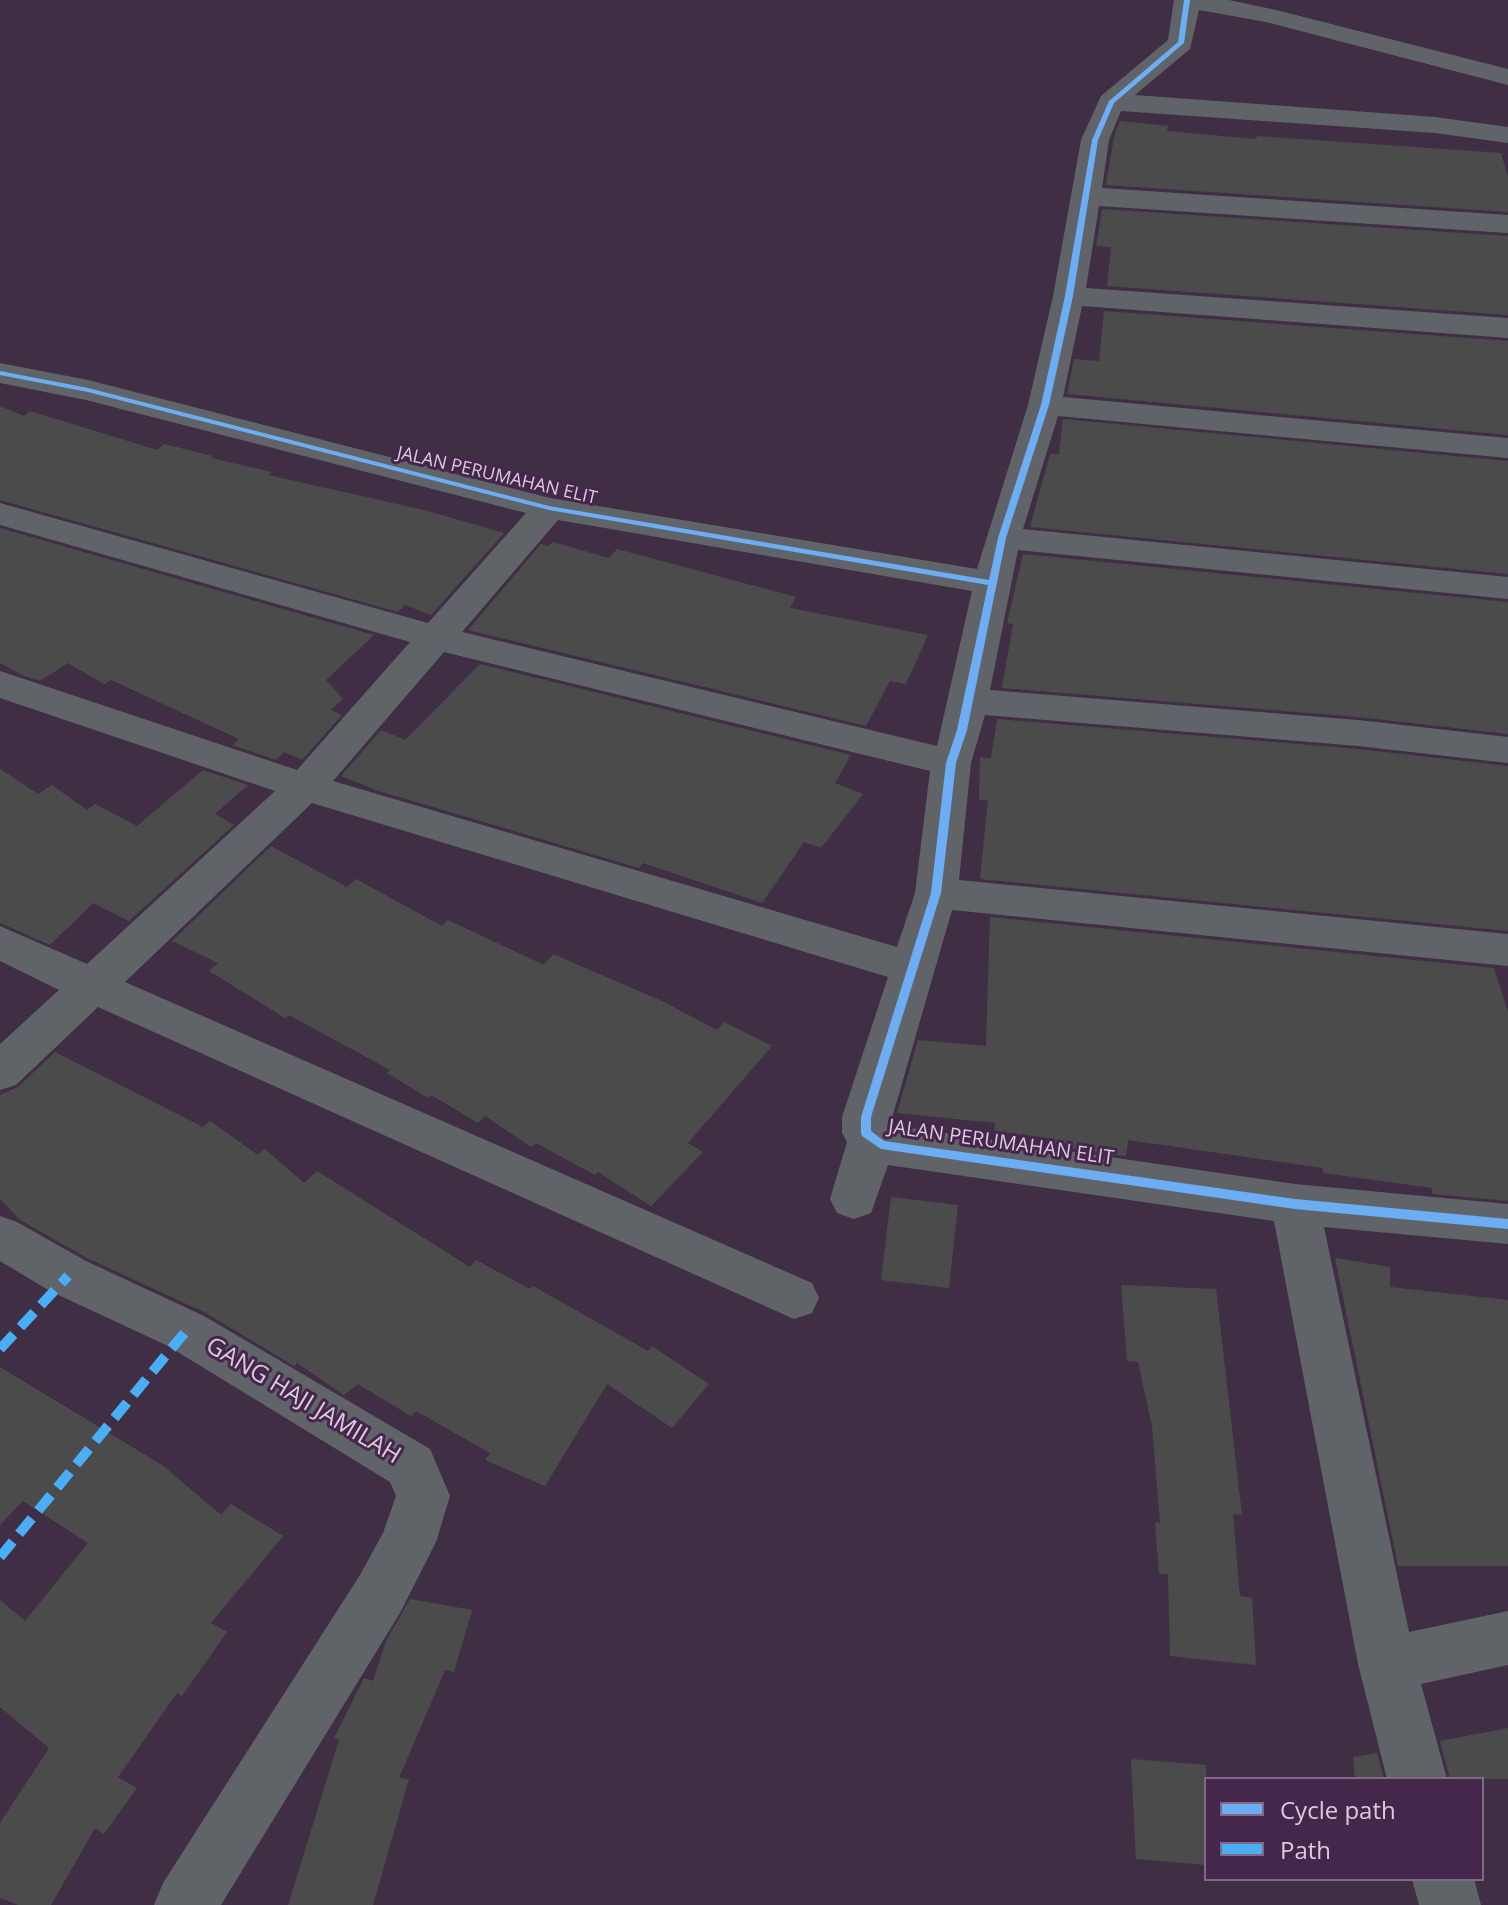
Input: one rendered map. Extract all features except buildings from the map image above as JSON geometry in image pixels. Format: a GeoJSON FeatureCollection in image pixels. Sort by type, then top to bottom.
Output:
{"type":"FeatureCollection","features":[{"type":"Feature","properties":{"kind":"street"},"geometry":{"type":"LineString","coordinates":[[1188,0],[1267,15],[1508,77]]}},
{"type":"Feature","properties":{"kind":"street","name":"JALAN PERUMAHAN ELIT"},"geometry":{"type":"LineString","coordinates":[[1188,0],[1181,43],[1111,102],[1095,140],[1088,196],[1045,405],[1002,538],[951,763],[936,893],[866,1117],[866,1133],[881,1145],[1295,1204],[1508,1224]]}},
{"type":"Feature","properties":{"kind":"street"},"geometry":{"type":"LineString","coordinates":[[1111,102],[1435,125],[1508,135]]}},
{"type":"Feature","properties":{"kind":"street"},"geometry":{"type":"LineString","coordinates":[[1088,196],[1508,224]]}},
{"type":"Feature","properties":{"kind":"street"},"geometry":{"type":"LineString","coordinates":[[1069,296],[1508,328]]}},
{"type":"Feature","properties":{"kind":"street","name":"JALAN PERUMAHAN ELIT"},"geometry":{"type":"LineString","coordinates":[[0,373],[88,390],[549,508],[993,583]]}},
{"type":"Feature","properties":{"kind":"street"},"geometry":{"type":"LineString","coordinates":[[1045,405],[1508,448]]}},
{"type":"Feature","properties":{"kind":"street","name":"JALAN PERUMAHAN ELIT"},"geometry":{"type":"LineString","coordinates":[[0,1072],[305,787],[549,508]]}},
{"type":"Feature","properties":{"kind":"street"},"geometry":{"type":"LineString","coordinates":[[0,514],[434,637],[951,763]]}},
{"type":"Feature","properties":{"kind":"street"},"geometry":{"type":"LineString","coordinates":[[1002,538],[1508,588]]}},
{"type":"Feature","properties":{"kind":"street"},"geometry":{"type":"LineString","coordinates":[[0,684],[305,787],[912,968]]}},
{"type":"Feature","properties":{"kind":"street"},"geometry":{"type":"LineString","coordinates":[[967,701],[1342,732],[1508,750]]}},
{"type":"Feature","properties":{"kind":"street"},"geometry":{"type":"LineString","coordinates":[[936,893],[1508,950]]}},
{"type":"Feature","properties":{"kind":"street"},"geometry":{"type":"LineString","coordinates":[[0,942],[94,987],[794,1298]]}},
{"type":"Feature","properties":{"kind":"street"},"geometry":{"type":"LineString","coordinates":[[854,1199],[871,1140]]}},
{"type":"Feature","properties":{"kind":"street"},"geometry":{"type":"LineString","coordinates":[[1295,1204],[1387,1664],[1416,1777]]}},
{"type":"Feature","properties":{"kind":"street","name":"GANG HAJI JAMILAH"},"geometry":{"type":"LineString","coordinates":[[0,1236],[68,1276],[186,1331],[411,1466],[423,1496],[408,1542],[380,1594],[185,1905]]}},
{"type":"Feature","properties":{"kind":"street"},"geometry":{"type":"LineString","coordinates":[[1387,1664],[1508,1638]]}},
{"type":"Feature","properties":{"kind":"street"},"geometry":{"type":"LineString","coordinates":[[1444,1881],[1450,1905]]}},
{"type":"Feature","properties":{"kind":"marked path"},"geometry":{"type":"LineString","coordinates":[[0,1349],[68,1276]]}},
{"type":"Feature","properties":{"kind":"marked path"},"geometry":{"type":"LineString","coordinates":[[0,1557],[186,1331]]}},
{"type":"Feature","properties":{"kind":"cycle path"},"geometry":{"type":"LineString","coordinates":[[1187,0],[1181,43],[1111,102],[1095,140],[1069,296],[1045,405],[1002,538],[962,730],[951,763],[936,893],[866,1117],[866,1133],[881,1145],[1295,1204],[1508,1224]]}},
{"type":"Feature","properties":{"kind":"cycle path"},"geometry":{"type":"LineString","coordinates":[[0,373],[88,390],[549,508],[993,583]]}}]}
